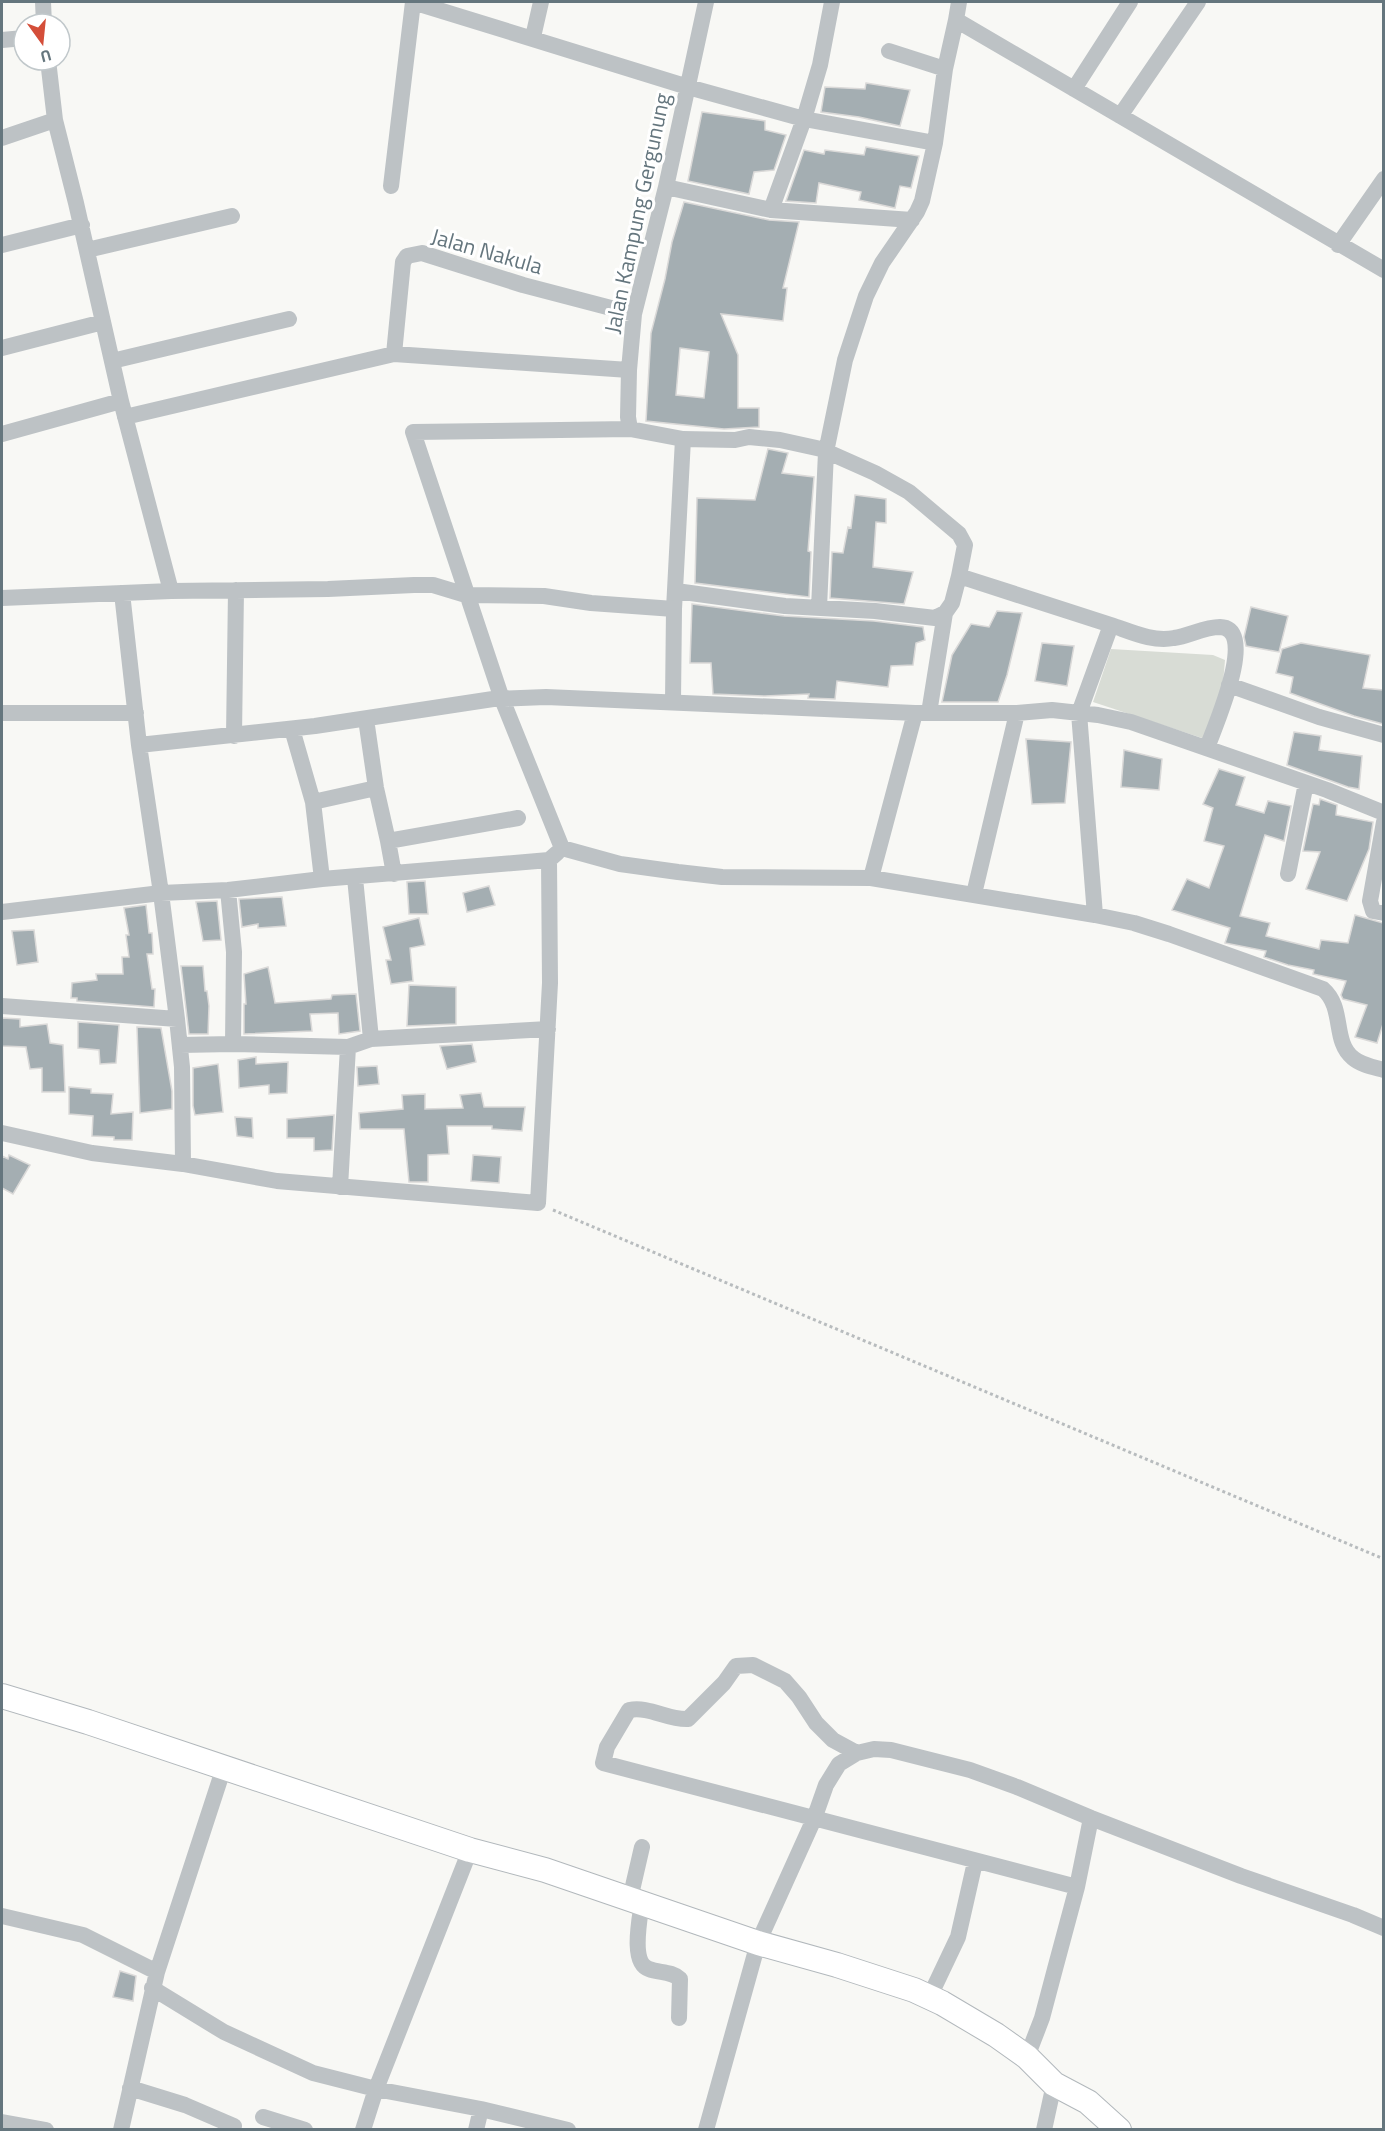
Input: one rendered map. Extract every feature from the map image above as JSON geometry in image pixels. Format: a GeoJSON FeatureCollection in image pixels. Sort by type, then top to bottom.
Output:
{"type":"FeatureCollection","features":[{"type":"Feature","properties":{"kind":"street"},"geometry":{"type":"LineString","coordinates":[[391,186],[413,2]]}},
{"type":"Feature","properties":{"kind":"street","name":"Jalan Kampung Gergunung"},"geometry":{"type":"LineString","coordinates":[[413,2],[688,87],[804,118],[934,143]]}},
{"type":"Feature","properties":{"kind":"street"},"geometry":{"type":"LineString","coordinates":[[533,38],[541,2]]}},
{"type":"Feature","properties":{"kind":"street","name":"Jalan Kampung Gergunung"},"geometry":{"type":"LineString","coordinates":[[630,429],[629,370],[634,314],[666,187],[706,2]]}},
{"type":"Feature","properties":{"kind":"street"},"geometry":{"type":"LineString","coordinates":[[771,210],[804,118],[820,64],[832,2]]}},
{"type":"Feature","properties":{"kind":"street"},"geometry":{"type":"LineString","coordinates":[[819,608],[826,452],[843,370],[856,321],[866,296],[882,263],[912,220],[922,201],[959,2]]}},
{"type":"Feature","properties":{"kind":"street"},"geometry":{"type":"LineString","coordinates":[[1074,89],[1130,2]]}},
{"type":"Feature","properties":{"kind":"street"},"geometry":{"type":"LineString","coordinates":[[1120,116],[1198,2]]}},
{"type":"Feature","properties":{"kind":"street"},"geometry":{"type":"LineString","coordinates":[[956,20],[1383,270]]}},
{"type":"Feature","properties":{"kind":"street"},"geometry":{"type":"LineString","coordinates":[[889,51],[945,69]]}},
{"type":"Feature","properties":{"kind":"street"},"geometry":{"type":"LineString","coordinates":[[49,72],[55,120],[123,409],[171,591]]}},
{"type":"Feature","properties":{"kind":"street"},"geometry":{"type":"LineString","coordinates":[[2,138],[55,120]]}},
{"type":"Feature","properties":{"kind":"street"},"geometry":{"type":"LineString","coordinates":[[1338,245],[1383,179]]}},
{"type":"Feature","properties":{"kind":"street"},"geometry":{"type":"LineString","coordinates":[[666,187],[771,210],[912,220]]}},
{"type":"Feature","properties":{"kind":"street"},"geometry":{"type":"LineString","coordinates":[[87,250],[232,216]]}},
{"type":"Feature","properties":{"kind":"street"},"geometry":{"type":"LineString","coordinates":[[2,245],[81,225]]}},
{"type":"Feature","properties":{"kind":"street","name":"Jalan Nakula"},"geometry":{"type":"LineString","coordinates":[[394,354],[403,262],[407,256],[414,254],[422,253],[523,285],[634,314]]}},
{"type":"Feature","properties":{"kind":"street"},"geometry":{"type":"LineString","coordinates":[[112,361],[289,319]]}},
{"type":"Feature","properties":{"kind":"street"},"geometry":{"type":"LineString","coordinates":[[2,348],[103,322]]}},
{"type":"Feature","properties":{"kind":"street"},"geometry":{"type":"LineString","coordinates":[[2,434],[394,354],[629,370]]}},
{"type":"Feature","properties":{"kind":"street"},"geometry":{"type":"LineString","coordinates":[[562,848],[502,699],[413,432],[630,429],[682,439],[765,438],[821,449],[865,468],[909,492],[960,534],[964,545],[959,576],[952,603],[945,613],[922,713],[871,878]]}},
{"type":"Feature","properties":{"kind":"street"},"geometry":{"type":"LineString","coordinates":[[674,701],[674,609],[682,439]]}},
{"type":"Feature","properties":{"kind":"street"},"geometry":{"type":"LineString","coordinates":[[959,576],[1146,637],[1174,638],[1220,627],[1229,629],[1236,640],[1237,649],[1229,684],[1207,748]]}},
{"type":"Feature","properties":{"kind":"street"},"geometry":{"type":"LineString","coordinates":[[2,598],[424,585],[442,587],[466,595],[544,596],[591,603],[674,609]]}},
{"type":"Feature","properties":{"kind":"street"},"geometry":{"type":"LineString","coordinates":[[234,736],[236,590]]}},
{"type":"Feature","properties":{"kind":"street"},"geometry":{"type":"LineString","coordinates":[[676,591],[785,606],[875,611],[931,619],[945,613]]}},
{"type":"Feature","properties":{"kind":"street"},"geometry":{"type":"LineString","coordinates":[[122,593],[139,745],[180,1045],[183,1164]]}},
{"type":"Feature","properties":{"kind":"street"},"geometry":{"type":"LineString","coordinates":[[1095,915],[1079,712],[1111,625]]}},
{"type":"Feature","properties":{"kind":"street"},"geometry":{"type":"LineString","coordinates":[[1229,684],[1319,717],[1383,735]]}},
{"type":"Feature","properties":{"kind":"street"},"geometry":{"type":"LineString","coordinates":[[139,745],[292,729],[502,699],[546,697],[922,713],[1052,710],[1079,712],[1131,723],[1306,783],[1383,813]]}},
{"type":"Feature","properties":{"kind":"street"},"geometry":{"type":"LineString","coordinates":[[974,894],[1017,712]]}},
{"type":"Feature","properties":{"kind":"street"},"geometry":{"type":"LineString","coordinates":[[2,713],[136,713]]}},
{"type":"Feature","properties":{"kind":"street"},"geometry":{"type":"LineString","coordinates":[[366,719],[376,788],[394,874]]}},
{"type":"Feature","properties":{"kind":"street"},"geometry":{"type":"LineString","coordinates":[[292,729],[313,802],[322,879]]}},
{"type":"Feature","properties":{"kind":"street"},"geometry":{"type":"LineString","coordinates":[[1287,874],[1306,783]]}},
{"type":"Feature","properties":{"kind":"street"},"geometry":{"type":"LineString","coordinates":[[313,802],[376,788]]}},
{"type":"Feature","properties":{"kind":"street"},"geometry":{"type":"LineString","coordinates":[[388,841],[518,818]]}},
{"type":"Feature","properties":{"kind":"street"},"geometry":{"type":"LineString","coordinates":[[1383,822],[1370,901],[1373,911],[1383,913]]}},
{"type":"Feature","properties":{"kind":"street"},"geometry":{"type":"LineString","coordinates":[[2,912],[161,893],[228,890],[322,879],[549,860],[562,848]]}},
{"type":"Feature","properties":{"kind":"street"},"geometry":{"type":"LineString","coordinates":[[562,848],[621,864],[722,877],[871,878],[1095,915],[1143,926],[1323,989],[1334,1000],[1340,1032],[1348,1053],[1363,1064],[1383,1070]]}},
{"type":"Feature","properties":{"kind":"street"},"geometry":{"type":"LineString","coordinates":[[2,1133],[92,1154],[183,1164],[277,1181],[538,1203],[550,983],[549,860]]}},
{"type":"Feature","properties":{"kind":"street"},"geometry":{"type":"LineString","coordinates":[[355,878],[371,1039]]}},
{"type":"Feature","properties":{"kind":"street"},"geometry":{"type":"LineString","coordinates":[[228,890],[234,952],[233,1044]]}},
{"type":"Feature","properties":{"kind":"street"},"geometry":{"type":"LineString","coordinates":[[2,1006],[177,1019]]}},
{"type":"Feature","properties":{"kind":"street"},"geometry":{"type":"LineString","coordinates":[[180,1045],[348,1047],[371,1039],[548,1029]]}},
{"type":"Feature","properties":{"kind":"street"},"geometry":{"type":"LineString","coordinates":[[340,1186],[348,1047]]}},
{"type":"Feature","properties":{"kind":"street"},"geometry":{"type":"LineString","coordinates":[[857,1753],[833,1740],[816,1723],[785,1681],[753,1665],[736,1666],[724,1683],[688,1719],[675,1719],[641,1708],[629,1710],[607,1747],[603,1763],[1077,1887]]}},
{"type":"Feature","properties":{"kind":"street"},"geometry":{"type":"LineString","coordinates":[[2,1696],[224,1767],[470,1850],[544,1870],[758,1943],[837,1965],[930,1996],[996,2035],[1027,2057],[1054,2084],[1088,2102],[1119,2130]]}},
{"type":"Feature","properties":{"kind":"street"},"geometry":{"type":"LineString","coordinates":[[706,2130],[758,1943],[814,1819],[826,1785],[839,1764],[857,1753],[874,1749],[891,1750],[970,1770],[1383,1928]]}},
{"type":"Feature","properties":{"kind":"street"},"geometry":{"type":"LineString","coordinates":[[121,2130],[152,1988],[224,1767]]}},
{"type":"Feature","properties":{"kind":"street"},"geometry":{"type":"LineString","coordinates":[[1027,2057],[1042,2018],[1077,1887],[1091,1818]]}},
{"type":"Feature","properties":{"kind":"street"},"geometry":{"type":"LineString","coordinates":[[642,1847],[636,1901],[639,1960],[645,1968],[681,1978],[679,2018]]}},
{"type":"Feature","properties":{"kind":"street"},"geometry":{"type":"LineString","coordinates":[[363,2130],[376,2090],[470,1850]]}},
{"type":"Feature","properties":{"kind":"street"},"geometry":{"type":"LineString","coordinates":[[930,1996],[958,1937],[975,1862]]}},
{"type":"Feature","properties":{"kind":"street"},"geometry":{"type":"LineString","coordinates":[[2,1916],[83,1935],[157,1971]]}},
{"type":"Feature","properties":{"kind":"street"},"geometry":{"type":"LineString","coordinates":[[152,1988],[224,2032],[313,2073],[376,2090],[481,2109],[568,2130]]}},
{"type":"Feature","properties":{"kind":"street"},"geometry":{"type":"LineString","coordinates":[[1044,2130],[1054,2084]]}},
{"type":"Feature","properties":{"kind":"street"},"geometry":{"type":"LineString","coordinates":[[130,2088],[185,2105],[234,2126]]}},
{"type":"Feature","properties":{"kind":"street"},"geometry":{"type":"LineString","coordinates":[[476,2130],[481,2109]]}},
{"type":"Feature","properties":{"kind":"street"},"geometry":{"type":"LineString","coordinates":[[263,2116],[305,2130]]}},
{"type":"Feature","properties":{"kind":"street"},"geometry":{"type":"LineString","coordinates":[[2,2122],[46,2130]]}},
{"type":"Feature","properties":{"kind":"path"},"geometry":{"type":"LineString","coordinates":[[538,1203],[1383,1559]]}},
{"type":"Feature","properties":{"kind":"shaded area"},"geometry":{"type":"Polygon","coordinates":[[[1111,649],[1213,655],[1225,660],[1222,695],[1205,739],[1093,702],[1111,649]]]}},
{"type":"Feature","properties":{"kind":"building"},"geometry":{"type":"Polygon","coordinates":[[[866,83],[910,90],[900,126],[821,112],[825,87],[865,89],[866,83]]]}},
{"type":"Feature","properties":{"kind":"building"},"geometry":{"type":"Polygon","coordinates":[[[702,112],[765,121],[765,130],[786,135],[774,170],[754,172],[749,194],[688,181],[702,112]]]}},
{"type":"Feature","properties":{"kind":"building"},"geometry":{"type":"Polygon","coordinates":[[[866,147],[919,156],[911,188],[900,186],[895,208],[859,200],[861,192],[819,183],[816,203],[786,201],[804,150],[824,154],[825,150],[864,155],[866,147]]]}},
{"type":"Feature","properties":{"kind":"building"},"geometry":{"type":"Polygon","coordinates":[[[684,202],[769,220],[799,222],[783,288],[787,288],[783,321],[721,314],[738,355],[738,408],[759,408],[759,427],[724,429],[646,421],[651,333],[672,242],[684,202]],[[680,348],[676,395],[704,398],[709,352],[680,348]]]}},
{"type":"Feature","properties":{"kind":"building"},"geometry":{"type":"Polygon","coordinates":[[[768,449],[788,453],[782,473],[814,477],[808,551],[811,552],[809,597],[695,583],[697,498],[755,500],[768,449]]]}},
{"type":"Feature","properties":{"kind":"building"},"geometry":{"type":"Polygon","coordinates":[[[855,495],[886,499],[886,523],[876,522],[873,567],[913,572],[904,604],[830,598],[832,552],[843,553],[848,527],[851,528],[855,495]]]}},
{"type":"Feature","properties":{"kind":"building"},"geometry":{"type":"Polygon","coordinates":[[[692,604],[784,616],[874,621],[923,627],[925,640],[916,643],[913,665],[891,666],[888,687],[837,681],[835,699],[808,698],[809,694],[765,696],[713,694],[711,663],[690,663],[692,604]]]}},
{"type":"Feature","properties":{"kind":"building"},"geometry":{"type":"Polygon","coordinates":[[[1251,607],[1288,616],[1279,652],[1246,646],[1244,637],[1251,607]]]}},
{"type":"Feature","properties":{"kind":"building"},"geometry":{"type":"Polygon","coordinates":[[[997,611],[1022,613],[998,702],[942,702],[952,655],[971,624],[989,627],[997,611]]]}},
{"type":"Feature","properties":{"kind":"building"},"geometry":{"type":"Polygon","coordinates":[[[1042,643],[1074,646],[1067,686],[1035,681],[1042,643]]]}},
{"type":"Feature","properties":{"kind":"building"},"geometry":{"type":"Polygon","coordinates":[[[1301,643],[1370,655],[1363,688],[1383,690],[1383,724],[1290,693],[1293,677],[1276,673],[1282,649],[1301,643]]]}},
{"type":"Feature","properties":{"kind":"building"},"geometry":{"type":"Polygon","coordinates":[[[1294,732],[1321,736],[1319,750],[1362,756],[1359,789],[1287,765],[1294,732]]]}},
{"type":"Feature","properties":{"kind":"building"},"geometry":{"type":"Polygon","coordinates":[[[1026,739],[1071,742],[1065,803],[1032,804],[1026,739]]]}},
{"type":"Feature","properties":{"kind":"building"},"geometry":{"type":"Polygon","coordinates":[[[1124,750],[1162,759],[1159,790],[1121,787],[1124,750]]]}},
{"type":"Feature","properties":{"kind":"building"},"geometry":{"type":"Polygon","coordinates":[[[1219,769],[1245,777],[1236,805],[1264,813],[1268,801],[1291,806],[1284,841],[1265,835],[1240,916],[1270,923],[1266,936],[1319,949],[1321,940],[1348,943],[1355,915],[1383,923],[1383,1024],[1377,1043],[1355,1037],[1367,1005],[1343,999],[1341,995],[1346,981],[1313,974],[1314,970],[1264,957],[1266,951],[1225,943],[1230,928],[1172,910],[1187,879],[1209,888],[1224,846],[1204,841],[1213,808],[1203,804],[1219,769]]]}},
{"type":"Feature","properties":{"kind":"building"},"geometry":{"type":"Polygon","coordinates":[[[1320,799],[1337,805],[1336,815],[1373,822],[1369,849],[1347,901],[1306,889],[1320,852],[1303,851],[1313,804],[1319,805],[1320,799]]]}},
{"type":"Feature","properties":{"kind":"building"},"geometry":{"type":"Polygon","coordinates":[[[425,881],[428,914],[409,914],[407,882],[425,881]]]}},
{"type":"Feature","properties":{"kind":"building"},"geometry":{"type":"Polygon","coordinates":[[[489,886],[495,905],[467,912],[463,893],[489,886]]]}},
{"type":"Feature","properties":{"kind":"building"},"geometry":{"type":"Polygon","coordinates":[[[282,897],[286,926],[258,928],[258,924],[242,927],[239,899],[282,897]]]}},
{"type":"Feature","properties":{"kind":"building"},"geometry":{"type":"Polygon","coordinates":[[[217,901],[221,940],[203,941],[196,902],[217,901]]]}},
{"type":"Feature","properties":{"kind":"building"},"geometry":{"type":"Polygon","coordinates":[[[146,905],[149,933],[152,933],[153,954],[147,954],[152,989],[155,989],[154,1007],[77,1001],[77,998],[71,998],[72,983],[97,980],[96,974],[123,974],[122,957],[129,957],[126,935],[129,935],[124,908],[146,905]]]}},
{"type":"Feature","properties":{"kind":"building"},"geometry":{"type":"Polygon","coordinates":[[[419,918],[425,945],[410,948],[413,981],[391,984],[386,960],[391,960],[383,927],[419,918]]]}},
{"type":"Feature","properties":{"kind":"building"},"geometry":{"type":"Polygon","coordinates":[[[34,930],[38,962],[17,965],[12,931],[34,930]]]}},
{"type":"Feature","properties":{"kind":"building"},"geometry":{"type":"Polygon","coordinates":[[[181,966],[203,966],[209,1006],[208,1034],[189,1034],[181,966]]]}},
{"type":"Feature","properties":{"kind":"building"},"geometry":{"type":"Polygon","coordinates":[[[268,967],[275,1003],[331,999],[332,995],[356,994],[360,1031],[339,1034],[338,1013],[310,1014],[312,1031],[244,1034],[244,1004],[246,1004],[244,974],[268,967]]]}},
{"type":"Feature","properties":{"kind":"building"},"geometry":{"type":"Polygon","coordinates":[[[409,985],[456,987],[456,1024],[407,1026],[409,985]]]}},
{"type":"Feature","properties":{"kind":"building"},"geometry":{"type":"Polygon","coordinates":[[[2,1018],[20,1019],[20,1027],[47,1024],[50,1043],[63,1045],[65,1092],[42,1092],[42,1068],[30,1069],[26,1047],[2,1046],[2,1018]]]}},
{"type":"Feature","properties":{"kind":"building"},"geometry":{"type":"Polygon","coordinates":[[[78,1022],[119,1025],[116,1063],[100,1064],[99,1050],[78,1048],[78,1022]]]}},
{"type":"Feature","properties":{"kind":"building"},"geometry":{"type":"Polygon","coordinates":[[[137,1027],[161,1028],[172,1091],[172,1109],[140,1113],[137,1027]]]}},
{"type":"Feature","properties":{"kind":"building"},"geometry":{"type":"Polygon","coordinates":[[[472,1044],[476,1062],[447,1069],[440,1046],[472,1044]]]}},
{"type":"Feature","properties":{"kind":"building"},"geometry":{"type":"Polygon","coordinates":[[[256,1057],[256,1064],[288,1062],[287,1093],[269,1094],[269,1085],[239,1088],[238,1060],[256,1057]]]}},
{"type":"Feature","properties":{"kind":"building"},"geometry":{"type":"Polygon","coordinates":[[[218,1064],[223,1112],[195,1115],[193,1068],[218,1064]]]}},
{"type":"Feature","properties":{"kind":"building"},"geometry":{"type":"Polygon","coordinates":[[[377,1066],[379,1084],[358,1086],[357,1067],[377,1066]]]}},
{"type":"Feature","properties":{"kind":"building"},"geometry":{"type":"Polygon","coordinates":[[[69,1087],[91,1089],[91,1093],[113,1094],[111,1114],[133,1112],[132,1140],[92,1136],[93,1116],[69,1114],[69,1087]]]}},
{"type":"Feature","properties":{"kind":"building"},"geometry":{"type":"Polygon","coordinates":[[[481,1093],[484,1107],[525,1107],[522,1131],[492,1129],[492,1126],[447,1126],[449,1154],[428,1155],[428,1182],[409,1182],[404,1129],[360,1129],[359,1113],[403,1109],[402,1095],[425,1094],[425,1109],[463,1108],[460,1095],[481,1093]]]}},
{"type":"Feature","properties":{"kind":"building"},"geometry":{"type":"Polygon","coordinates":[[[334,1115],[332,1150],[314,1151],[314,1138],[287,1138],[287,1119],[334,1115]]]}},
{"type":"Feature","properties":{"kind":"building"},"geometry":{"type":"Polygon","coordinates":[[[235,1117],[252,1118],[253,1138],[237,1136],[235,1117]]]}},
{"type":"Feature","properties":{"kind":"building"},"geometry":{"type":"Polygon","coordinates":[[[9,1155],[30,1165],[13,1194],[2,1188],[2,1156],[8,1159],[9,1155]]]}},
{"type":"Feature","properties":{"kind":"building"},"geometry":{"type":"Polygon","coordinates":[[[473,1155],[501,1157],[499,1183],[471,1181],[473,1155]]]}},
{"type":"Feature","properties":{"kind":"building"},"geometry":{"type":"Polygon","coordinates":[[[120,1971],[136,1976],[133,2001],[113,1997],[120,1971]]]}}]}
